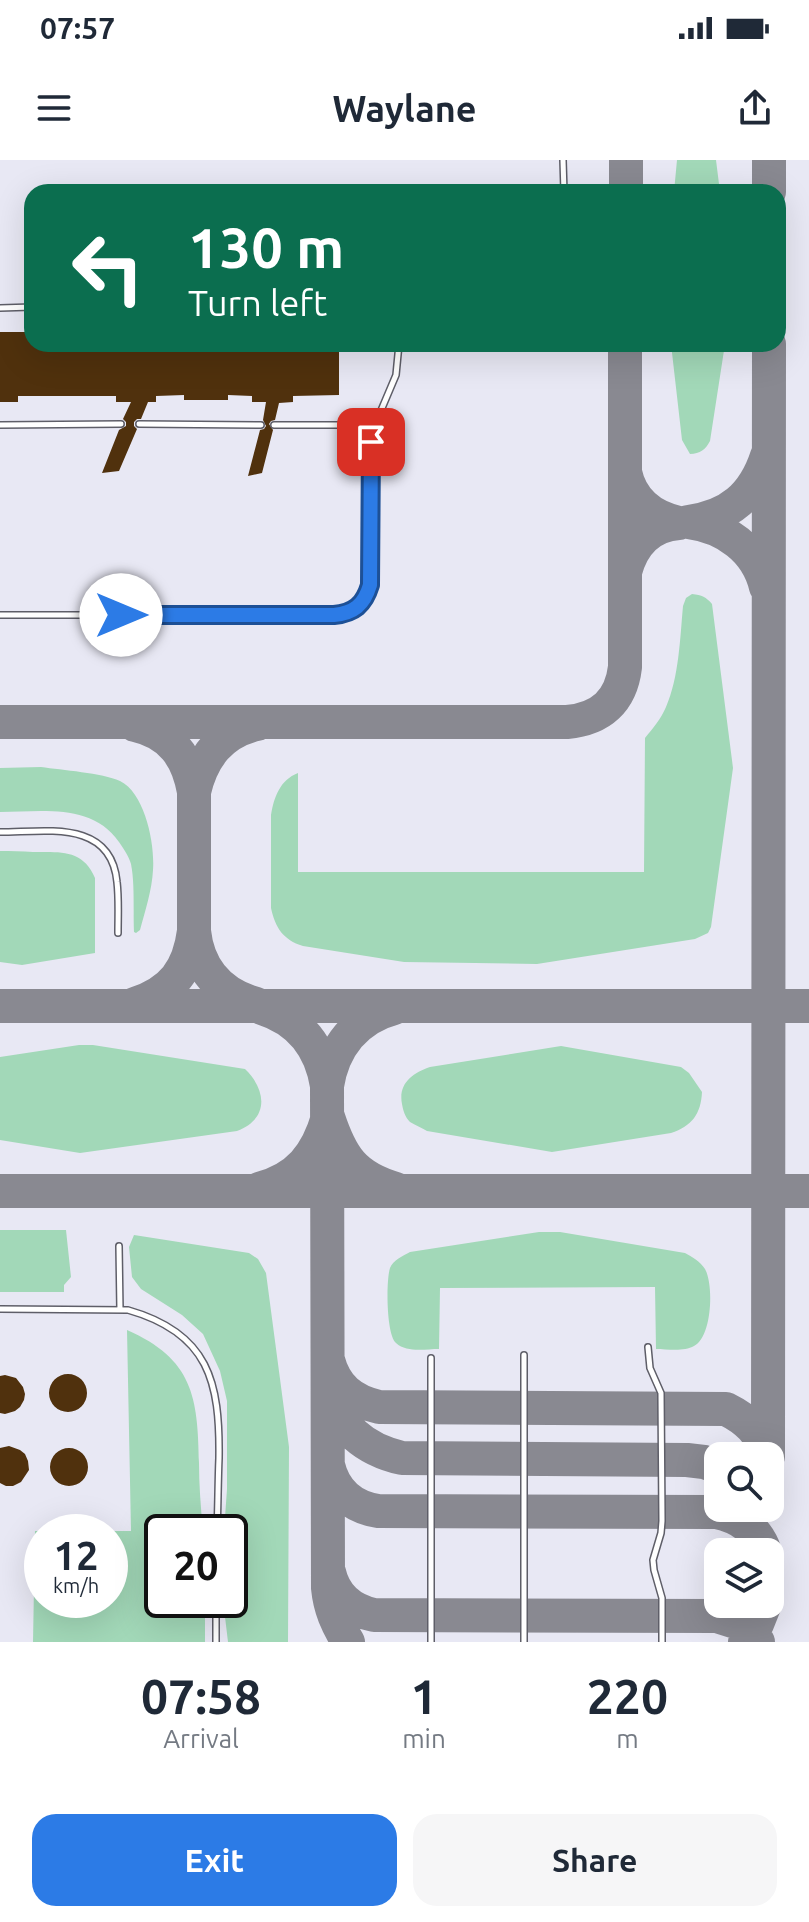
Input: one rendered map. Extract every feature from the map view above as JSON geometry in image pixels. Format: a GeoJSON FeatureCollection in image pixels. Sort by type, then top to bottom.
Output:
{"type":"FeatureCollection","features":[{"type":"Feature","properties":{"kind":"lane"},"geometry":{"type":"LineString","coordinates":[[563,160],[564,184]]}},
{"type":"Feature","properties":{"kind":"lane"},"geometry":{"type":"LineString","coordinates":[[0,308],[24,307]]}},
{"type":"Feature","properties":{"kind":"lane"},"geometry":{"type":"LineString","coordinates":[[0,615],[348,613],[362,603],[370,585],[371,442],[374,427],[396,375],[398,352]]}},
{"type":"Feature","properties":{"kind":"lane"},"geometry":{"type":"LineString","coordinates":[[0,425],[121,424]]}},
{"type":"Feature","properties":{"kind":"lane"},"geometry":{"type":"LineString","coordinates":[[139,424],[261,425]]}},
{"type":"Feature","properties":{"kind":"lane"},"geometry":{"type":"LineString","coordinates":[[274,425],[374,427]]}},
{"type":"Feature","properties":{"kind":"lane"},"geometry":{"type":"LineString","coordinates":[[0,832],[68,832],[87,836],[102,846],[113,862],[117,880],[118,933]]}},
{"type":"Feature","properties":{"kind":"lane"},"geometry":{"type":"LineString","coordinates":[[119,1246],[120,1310]]}},
{"type":"Feature","properties":{"kind":"lane"},"geometry":{"type":"LineString","coordinates":[[0,1309],[120,1310],[149,1316],[184,1338],[199,1355],[210,1375],[219,1420],[217,1514]]}},
{"type":"Feature","properties":{"kind":"lane"},"geometry":{"type":"LineString","coordinates":[[648,1347],[650,1368],[661,1393],[662,1521],[653,1560],[662,1598],[662,1642]]}},
{"type":"Feature","properties":{"kind":"lane"},"geometry":{"type":"LineString","coordinates":[[524,1355],[524,1642]]}},
{"type":"Feature","properties":{"kind":"lane"},"geometry":{"type":"LineString","coordinates":[[431,1358],[431,1642]]}},
{"type":"Feature","properties":{"kind":"lane"},"geometry":{"type":"LineString","coordinates":[[216,1618],[216,1642]]}},
{"type":"Feature","properties":{"kind":"green space"},"geometry":{"type":"Polygon","coordinates":[[[677,160],[716,160],[719,184],[675,184],[677,160]]]}},
{"type":"Feature","properties":{"kind":"green space"},"geometry":{"type":"Polygon","coordinates":[[[672,352],[724,352],[710,441],[705,449],[690,454],[682,440],[672,352]]]}},
{"type":"Feature","properties":{"kind":"green space"},"geometry":{"type":"Polygon","coordinates":[[[692,594],[704,597],[712,604],[733,768],[708,933],[695,939],[537,964],[404,962],[303,946],[281,932],[271,908],[271,815],[279,790],[298,773],[298,872],[644,872],[645,738],[662,716],[674,683],[683,606],[692,594]]]}},
{"type":"Feature","properties":{"kind":"green space"},"geometry":{"type":"Polygon","coordinates":[[[41,767],[112,778],[129,787],[136,796],[147,820],[153,859],[148,900],[140,930],[136,933],[131,864],[108,830],[81,815],[65,812],[0,812],[0,768],[41,767]]]}},
{"type":"Feature","properties":{"kind":"green space"},"geometry":{"type":"Polygon","coordinates":[[[0,851],[70,854],[84,862],[95,878],[95,953],[22,965],[0,962],[0,851]]]}},
{"type":"Feature","properties":{"kind":"green space"},"geometry":{"type":"Polygon","coordinates":[[[79,1045],[245,1069],[261,1095],[259,1112],[247,1126],[237,1131],[80,1153],[0,1140],[0,1057],[79,1045]]]}},
{"type":"Feature","properties":{"kind":"green space"},"geometry":{"type":"Polygon","coordinates":[[[561,1046],[681,1067],[702,1092],[700,1107],[690,1123],[671,1133],[552,1152],[427,1131],[410,1122],[404,1113],[401,1097],[404,1085],[423,1069],[561,1046]]]}},
{"type":"Feature","properties":{"kind":"green space"},"geometry":{"type":"Polygon","coordinates":[[[0,1230],[66,1230],[71,1277],[64,1285],[64,1292],[0,1292],[0,1230]]]}},
{"type":"Feature","properties":{"kind":"green space"},"geometry":{"type":"Polygon","coordinates":[[[539,1232],[560,1232],[685,1253],[696,1260],[705,1269],[710,1287],[708,1322],[700,1341],[685,1349],[656,1349],[655,1287],[440,1288],[439,1349],[411,1349],[396,1343],[390,1329],[388,1295],[390,1268],[396,1260],[410,1252],[539,1232]]]}},
{"type":"Feature","properties":{"kind":"green space"},"geometry":{"type":"Polygon","coordinates":[[[134,1235],[249,1253],[258,1259],[266,1273],[289,1447],[288,1642],[228,1642],[225,1618],[248,1618],[248,1514],[225,1514],[227,1401],[220,1371],[203,1334],[182,1315],[141,1289],[132,1277],[129,1247],[134,1235]]]}},
{"type":"Feature","properties":{"kind":"green space"},"geometry":{"type":"Polygon","coordinates":[[[127,1330],[149,1341],[179,1367],[197,1418],[202,1514],[144,1514],[144,1618],[205,1618],[205,1642],[33,1642],[33,1618],[128,1618],[128,1531],[131,1531],[127,1330]]]}},
{"type":"Feature","properties":{"kind":"building"},"geometry":{"type":"Polygon","coordinates":[[[0,332],[24,332],[24,352],[339,352],[339,395],[293,396],[293,402],[279,403],[275,420],[269,424],[273,430],[262,473],[248,476],[260,430],[266,426],[263,420],[266,402],[252,402],[252,396],[228,395],[228,400],[184,400],[184,395],[156,396],[156,402],[148,402],[141,419],[134,422],[137,429],[119,471],[102,473],[119,430],[126,426],[123,419],[131,402],[116,402],[116,396],[18,396],[18,402],[0,402],[0,332]]]}},
{"type":"Feature","properties":{"kind":"building"},"geometry":{"type":"Polygon","coordinates":[[[68,1374],[82,1379],[87,1393],[82,1407],[68,1412],[54,1407],[49,1393],[54,1379],[68,1374]]]}},
{"type":"Feature","properties":{"kind":"building"},"geometry":{"type":"Polygon","coordinates":[[[0,1376],[16,1378],[25,1394],[20,1407],[5,1414],[0,1413],[0,1376]]]}},
{"type":"Feature","properties":{"kind":"building"},"geometry":{"type":"Polygon","coordinates":[[[9,1446],[25,1454],[29,1470],[21,1482],[13,1486],[0,1483],[0,1448],[9,1446]]]}},
{"type":"Feature","properties":{"kind":"building"},"geometry":{"type":"Polygon","coordinates":[[[69,1448],[83,1453],[88,1467],[83,1481],[69,1486],[55,1481],[50,1467],[55,1453],[69,1448]]]}},
{"type":"Feature","properties":{"kind":"taxiway"},"geometry":{"type":"LineString","coordinates":[[626,160],[626,184]]}},
{"type":"Feature","properties":{"kind":"taxiway"},"geometry":{"type":"LineString","coordinates":[[769,160],[769,184]]}},
{"type":"Feature","properties":{"kind":"taxiway"},"geometry":{"type":"LineString","coordinates":[[0,722],[567,722],[599,712],[614,699],[625,667],[625,352]]}},
{"type":"Feature","properties":{"kind":"taxiway"},"geometry":{"type":"LineString","coordinates":[[768,1442],[769,352]]}},
{"type":"Feature","properties":{"kind":"taxiway"},"geometry":{"type":"LineString","coordinates":[[766,587],[755,562],[738,542],[715,529],[688,522],[716,515],[738,502],[755,482],[767,456]]}},
{"type":"Feature","properties":{"kind":"taxiway"},"geometry":{"type":"LineString","coordinates":[[625,472],[632,491],[644,506],[660,517],[679,523],[659,528],[643,538],[632,553],[625,572]]}},
{"type":"Feature","properties":{"kind":"taxiway"},"geometry":{"type":"LineString","coordinates":[[135,725],[159,734],[176,748],[187,768],[194,792],[202,768],[215,748],[233,733],[257,724]]}},
{"type":"Feature","properties":{"kind":"taxiway"},"geometry":{"type":"LineString","coordinates":[[194,792],[194,931]]}},
{"type":"Feature","properties":{"kind":"taxiway"},"geometry":{"type":"LineString","coordinates":[[135,1004],[159,993],[176,978],[188,957],[194,931],[200,957],[213,978],[232,994],[256,1004]]}},
{"type":"Feature","properties":{"kind":"taxiway"},"geometry":{"type":"LineString","coordinates":[[0,1006],[809,1006]]}},
{"type":"Feature","properties":{"kind":"taxiway"},"geometry":{"type":"LineString","coordinates":[[262,1008],[287,1020],[306,1037],[320,1059],[327,1086],[335,1059],[348,1036],[368,1019],[394,1008]]}},
{"type":"Feature","properties":{"kind":"taxiway"},"geometry":{"type":"LineString","coordinates":[[327,1086],[328,1588],[330,1603],[348,1642]]}},
{"type":"Feature","properties":{"kind":"taxiway"},"geometry":{"type":"LineString","coordinates":[[259,1189],[285,1179],[304,1164],[318,1143],[328,1117],[338,1143],[351,1164],[369,1178],[396,1189]]}},
{"type":"Feature","properties":{"kind":"taxiway"},"geometry":{"type":"LineString","coordinates":[[0,1191],[809,1191]]}},
{"type":"Feature","properties":{"kind":"taxiway"},"geometry":{"type":"LineString","coordinates":[[328,1360],[335,1378],[346,1391],[361,1401],[379,1407],[726,1409],[752,1428],[762,1442]]}},
{"type":"Feature","properties":{"kind":"taxiway"},"geometry":{"type":"LineString","coordinates":[[329,1390],[339,1416],[355,1435],[377,1449],[402,1458],[704,1462]]}},
{"type":"Feature","properties":{"kind":"taxiway"},"geometry":{"type":"LineString","coordinates":[[328,1465],[335,1483],[352,1502],[378,1511],[704,1512]]}},
{"type":"Feature","properties":{"kind":"taxiway"},"geometry":{"type":"LineString","coordinates":[[741,1522],[758,1538]]}},
{"type":"Feature","properties":{"kind":"taxiway"},"geometry":{"type":"LineString","coordinates":[[329,1572],[335,1588],[345,1600],[374,1615],[717,1616],[739,1623],[758,1642]]}},
{"type":"Feature","properties":{"kind":"taxiway"},"geometry":{"type":"LineString","coordinates":[[745,1642],[759,1618]]}},
{"type":"Feature","properties":{"kind":"route"},"geometry":{"type":"LineString","coordinates":[[121,615],[334,615],[348,613],[358,607],[370,585],[371,442]]}}]}
